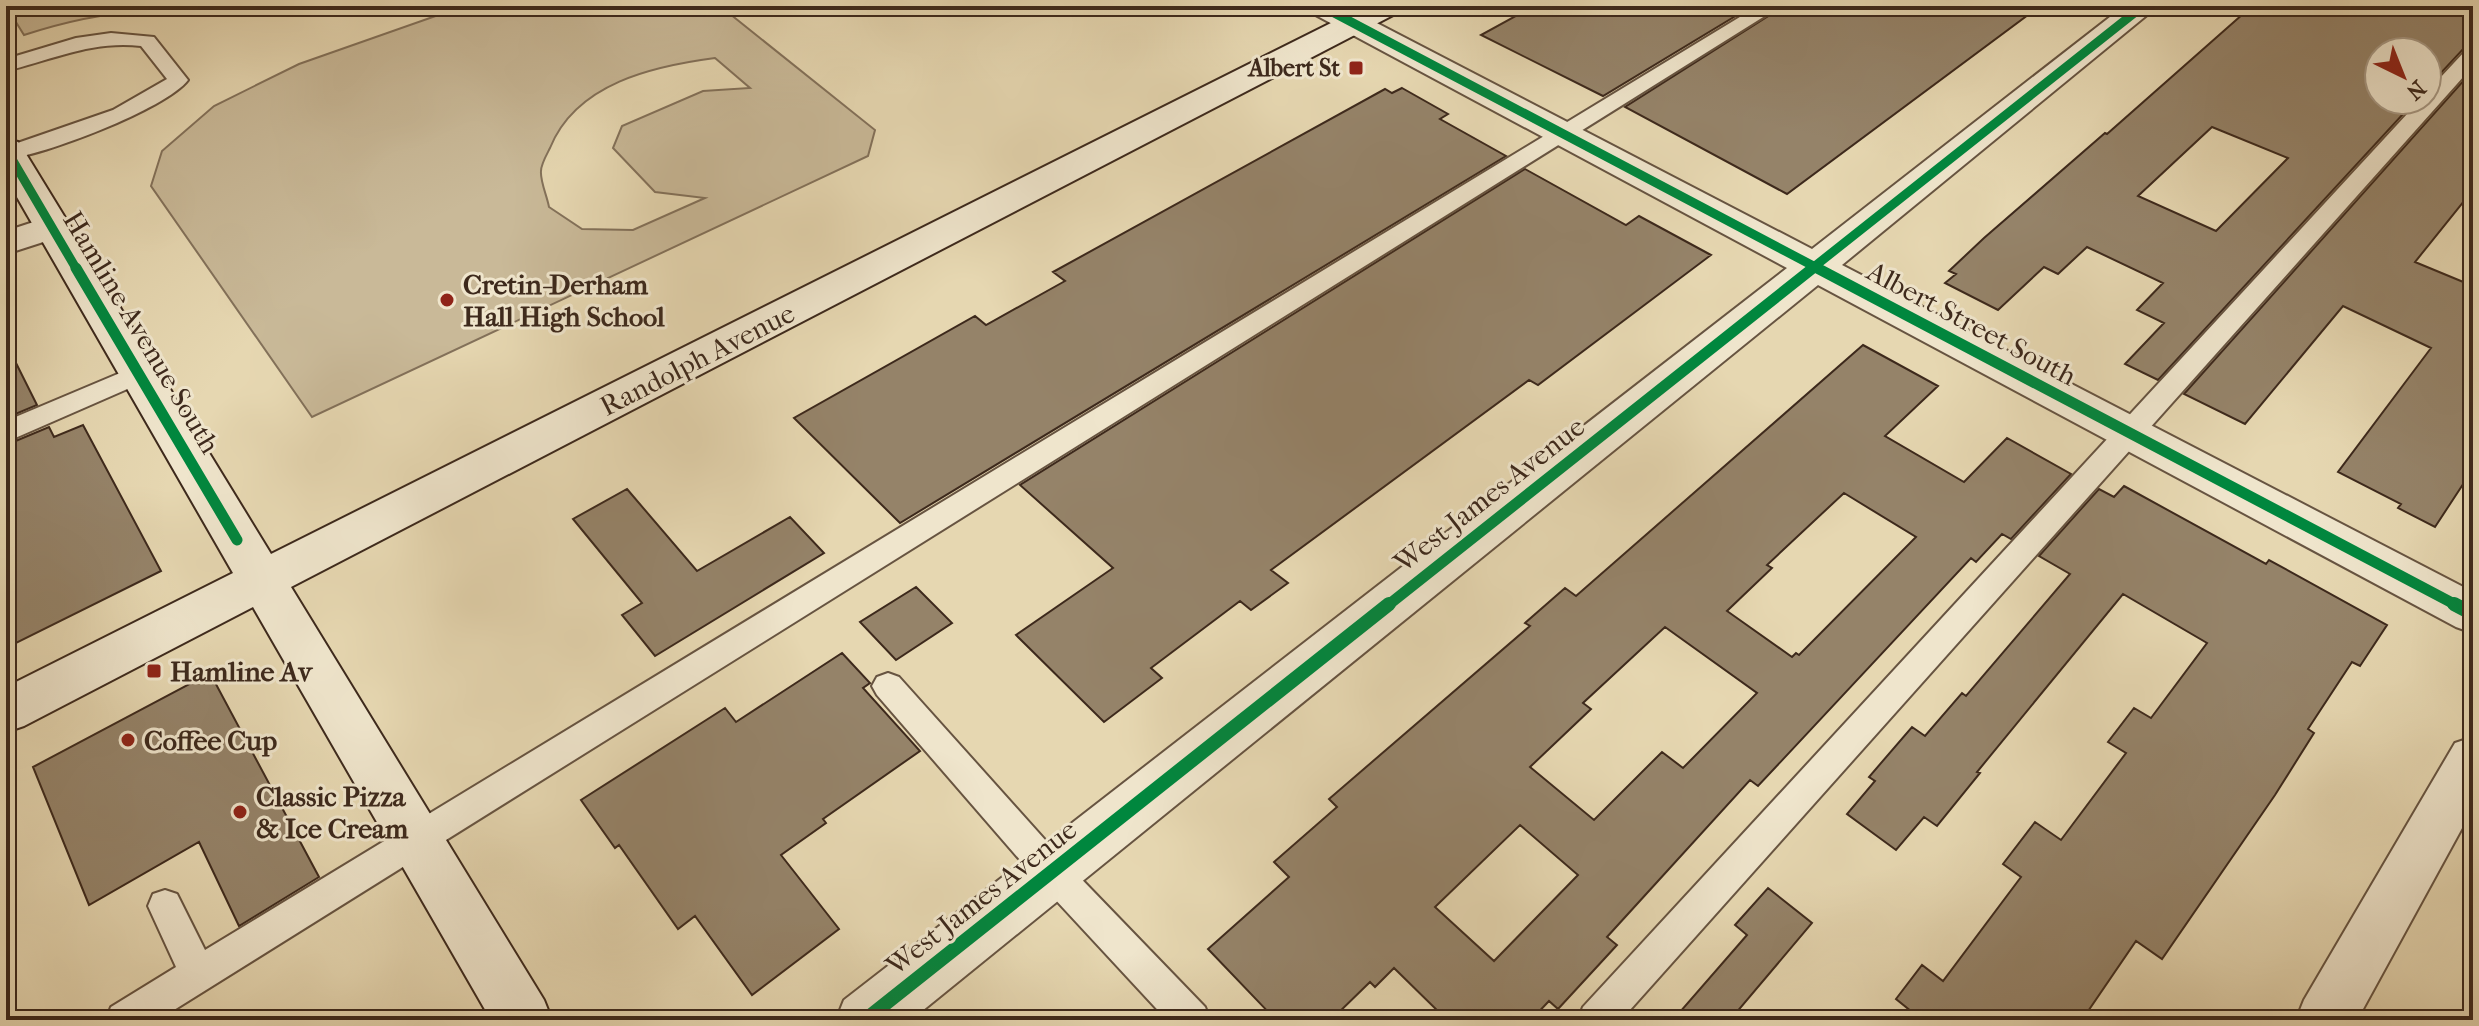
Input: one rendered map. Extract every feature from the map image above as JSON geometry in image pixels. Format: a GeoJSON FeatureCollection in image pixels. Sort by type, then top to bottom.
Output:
{"type":"FeatureCollection","features":[{"type":"Feature","properties":{"kind":"street","name":"West James Avenue"},"geometry":{"type":"LineString","coordinates":[[865,1020],[2143,6]]}},
{"type":"Feature","properties":{"kind":"street","name":"Albert Street South"},"geometry":{"type":"LineString","coordinates":[[1354,12],[1564,134],[2473,614]]}},
{"type":"Feature","properties":{"kind":"street","name":"Randolph Avenue"},"geometry":{"type":"LineString","coordinates":[[6,711],[261,582],[1354,12]]}},
{"type":"Feature","properties":{"kind":"street","name":"Hamline Avenue South"},"geometry":{"type":"LineString","coordinates":[[7,151],[523,1020]]}},
{"type":"Feature","properties":{"kind":"street"},"geometry":{"type":"LineString","coordinates":[[6,243],[52,227]]}},
{"type":"Feature","properties":{"kind":"street"},"geometry":{"type":"LineString","coordinates":[[2325,1020],[2473,759]]}},
{"type":"Feature","properties":{"kind":"lane"},"geometry":{"type":"LineString","coordinates":[[124,1020],[1771,6]]}},
{"type":"Feature","properties":{"kind":"lane"},"geometry":{"type":"LineString","coordinates":[[6,65],[70,45],[129,37],[147,41],[178,80],[164,94],[129,110],[7,151]]}},
{"type":"Feature","properties":{"kind":"lane"},"geometry":{"type":"LineString","coordinates":[[1596,1020],[2473,54]]}},
{"type":"Feature","properties":{"kind":"lane"},"geometry":{"type":"LineString","coordinates":[[6,432],[139,374]]}},
{"type":"Feature","properties":{"kind":"lane"},"geometry":{"type":"LineString","coordinates":[[888,686],[1052,872],[1192,1020]]}},
{"type":"Feature","properties":{"kind":"lane"},"geometry":{"type":"LineString","coordinates":[[165,906],[198,974]]}},
{"type":"Feature","properties":{"kind":"shaded area"},"geometry":{"type":"Polygon","coordinates":[[[6,6],[184,6],[169,13],[136,12],[94,17],[24,35],[6,6]]]}},
{"type":"Feature","properties":{"kind":"shaded area"},"geometry":{"type":"Polygon","coordinates":[[[464,6],[720,6],[875,130],[868,156],[312,417],[151,186],[162,151],[214,106],[299,64],[464,6]],[[715,58],[643,73],[598,93],[578,108],[562,126],[544,159],[541,175],[549,207],[582,229],[633,230],[705,198],[655,192],[613,148],[622,126],[703,91],[750,88],[715,58]]]}},
{"type":"Feature","properties":{"kind":"building"},"geometry":{"type":"Polygon","coordinates":[[[1534,6],[1752,6],[1603,96],[1481,35],[1534,6]]]}},
{"type":"Feature","properties":{"kind":"building"},"geometry":{"type":"Polygon","coordinates":[[[1784,6],[2040,6],[1787,194],[1625,107],[1784,6]]]}},
{"type":"Feature","properties":{"kind":"building"},"geometry":{"type":"Polygon","coordinates":[[[2252,6],[2473,6],[2473,45],[2464,48],[2443,71],[2443,36],[2363,36],[2363,116],[2401,116],[2158,380],[2125,364],[2164,323],[2137,310],[2163,283],[2087,247],[2058,274],[2044,267],[1998,310],[1945,283],[1956,274],[1949,271],[1984,238],[2252,6]],[[2212,127],[2138,196],[2216,231],[2288,158],[2212,127]]]}},
{"type":"Feature","properties":{"kind":"building"},"geometry":{"type":"Polygon","coordinates":[[[2473,70],[2473,190],[2415,262],[2473,286],[2473,469],[2435,527],[2398,508],[2401,504],[2338,472],[2431,348],[2343,306],[2245,424],[2184,394],[2432,116],[2443,116],[2443,104],[2473,70]]]}},
{"type":"Feature","properties":{"kind":"building"},"geometry":{"type":"Polygon","coordinates":[[[1402,88],[1448,114],[1440,119],[1506,156],[900,523],[794,418],[975,316],[986,325],[1065,281],[1053,272],[1385,89],[1392,93],[1402,88]]]}},
{"type":"Feature","properties":{"kind":"building"},"geometry":{"type":"Polygon","coordinates":[[[1525,169],[1626,225],[1639,216],[1711,255],[1538,385],[1529,380],[1271,570],[1288,583],[1251,610],[1240,601],[1151,668],[1162,678],[1104,722],[1016,635],[1113,568],[1020,485],[1525,169]]]}},
{"type":"Feature","properties":{"kind":"building"},"geometry":{"type":"Polygon","coordinates":[[[6,343],[37,405],[6,418],[6,343]]]}},
{"type":"Feature","properties":{"kind":"building"},"geometry":{"type":"Polygon","coordinates":[[[1863,345],[1938,386],[1885,436],[1964,482],[2007,438],[2071,474],[2011,539],[2002,534],[1976,562],[1971,558],[1758,786],[1750,780],[1607,937],[1617,945],[1558,1009],[1549,1001],[1531,1020],[1447,1020],[1394,968],[1375,987],[1370,982],[1331,1020],[1276,1020],[1208,949],[1289,877],[1274,862],[1337,807],[1329,799],[1530,626],[1525,623],[1565,588],[1576,596],[1863,345]],[[1844,493],[1767,565],[1772,568],[1727,611],[1792,657],[1796,653],[1799,655],[1916,537],[1844,493]],[[1665,627],[1583,703],[1591,709],[1530,767],[1594,820],[1662,752],[1683,768],[1757,693],[1665,627]],[[1520,825],[1435,907],[1494,961],[1578,875],[1520,825]]]}},
{"type":"Feature","properties":{"kind":"building"},"geometry":{"type":"Polygon","coordinates":[[[83,425],[161,571],[6,648],[6,445],[49,427],[54,437],[83,425]]]}},
{"type":"Feature","properties":{"kind":"building"},"geometry":{"type":"Polygon","coordinates":[[[2124,486],[2266,564],[2269,560],[2387,625],[2360,666],[2352,662],[2308,729],[2314,733],[2275,795],[2162,959],[2136,941],[2082,1020],[1914,1020],[1917,1016],[1896,999],[1922,965],[1943,981],[2021,877],[2003,864],[2035,822],[2061,840],[2126,753],[2108,742],[2134,708],[2151,718],[2207,643],[2123,594],[1977,772],[1980,773],[1937,826],[1924,817],[1896,850],[1847,814],[1875,781],[1869,777],[1912,727],[1925,736],[1962,693],[1966,696],[2070,574],[2039,556],[2099,489],[2114,497],[2124,486]]]}},
{"type":"Feature","properties":{"kind":"building"},"geometry":{"type":"Polygon","coordinates":[[[627,489],[697,571],[790,517],[824,553],[655,656],[622,615],[642,603],[573,519],[627,489]]]}},
{"type":"Feature","properties":{"kind":"building"},"geometry":{"type":"Polygon","coordinates":[[[916,587],[952,623],[896,660],[860,622],[916,587]]]}},
{"type":"Feature","properties":{"kind":"building"},"geometry":{"type":"Polygon","coordinates":[[[842,653],[870,683],[863,688],[920,751],[823,819],[826,823],[781,855],[839,929],[752,995],[695,916],[678,929],[619,845],[615,848],[581,800],[725,708],[736,722],[842,653]]]}},
{"type":"Feature","properties":{"kind":"building"},"geometry":{"type":"Polygon","coordinates":[[[210,673],[319,877],[239,926],[199,842],[89,905],[33,767],[210,673]]]}},
{"type":"Feature","properties":{"kind":"building"},"geometry":{"type":"Polygon","coordinates":[[[1768,888],[1812,923],[1730,1020],[1673,1020],[1747,935],[1735,925],[1768,888]]]}},
{"type":"Feature","properties":{"kind":"cycle path"},"geometry":{"type":"LineString","coordinates":[[1321,6],[2473,614]]}},
{"type":"Feature","properties":{"kind":"cycle path"},"geometry":{"type":"LineString","coordinates":[[865,1020],[2143,6]]}},
{"type":"Feature","properties":{"kind":"cycle path"},"geometry":{"type":"LineString","coordinates":[[6,149],[237,540]]}},
{"type":"Feature","properties":{"kind":"place","name":"Albert St"},"geometry":{"type":"Point","coordinates":[1356,68]}},
{"type":"Feature","properties":{"kind":"place","name":"Cretin-Derham Hall High School"},"geometry":{"type":"Point","coordinates":[447,300]}},
{"type":"Feature","properties":{"kind":"place","name":"Hamline Av"},"geometry":{"type":"Point","coordinates":[154,671]}},
{"type":"Feature","properties":{"kind":"place","name":"Coffee Cup"},"geometry":{"type":"Point","coordinates":[128,740]}},
{"type":"Feature","properties":{"kind":"place","name":"Classic Pizza & Ice Cream"},"geometry":{"type":"Point","coordinates":[240,812]}}]}
